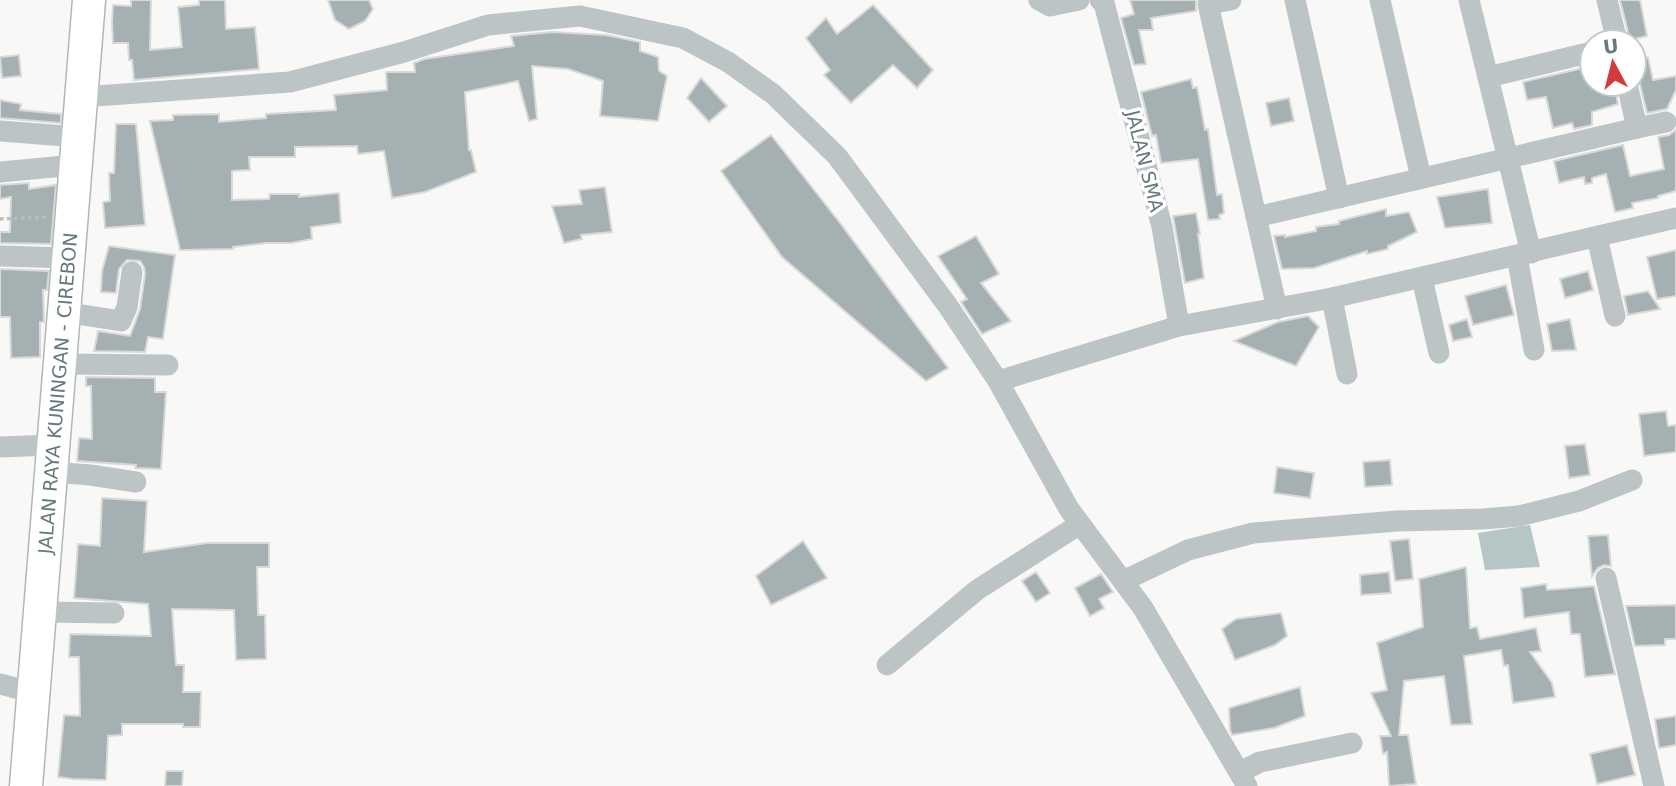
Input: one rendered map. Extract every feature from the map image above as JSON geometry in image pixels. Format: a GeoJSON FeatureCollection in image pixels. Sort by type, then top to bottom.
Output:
{"type":"FeatureCollection","features":[{"type":"Feature","properties":{"kind":"highway","name":"JALAN RAYA KUNINGAN - CIREBON"},"geometry":{"type":"LineString","coordinates":[[26,786],[89,0]]}},
{"type":"Feature","properties":{"kind":"street"},"geometry":{"type":"LineString","coordinates":[[1039,0],[1050,6],[1079,0]]}},
{"type":"Feature","properties":{"kind":"street","name":"JALAN SMA"},"geometry":{"type":"LineString","coordinates":[[1100,0],[1104,3],[1162,227],[1179,326]]}},
{"type":"Feature","properties":{"kind":"street"},"geometry":{"type":"LineString","coordinates":[[1231,0],[1208,4],[1276,309]]}},
{"type":"Feature","properties":{"kind":"street"},"geometry":{"type":"LineString","coordinates":[[1295,0],[1339,198]]}},
{"type":"Feature","properties":{"kind":"street"},"geometry":{"type":"LineString","coordinates":[[1380,0],[1421,178]]}},
{"type":"Feature","properties":{"kind":"street"},"geometry":{"type":"LineString","coordinates":[[1469,0],[1507,158],[1524,255],[1534,349]]}},
{"type":"Feature","properties":{"kind":"street"},"geometry":{"type":"LineString","coordinates":[[1607,0],[1614,28]]}},
{"type":"Feature","properties":{"kind":"street"},"geometry":{"type":"LineString","coordinates":[[82,97],[290,82],[404,52],[488,25],[536,20],[580,16],[683,38],[728,62],[773,94],[837,156],[948,306],[998,381],[1069,509],[1143,608],[1243,779],[1260,762],[1352,743]]}},
{"type":"Feature","properties":{"kind":"street"},"geometry":{"type":"LineString","coordinates":[[1488,76],[1578,55]]}},
{"type":"Feature","properties":{"kind":"street"},"geometry":{"type":"LineString","coordinates":[[1630,98],[1637,128]]}},
{"type":"Feature","properties":{"kind":"street"},"geometry":{"type":"LineString","coordinates":[[1256,217],[1666,122]]}},
{"type":"Feature","properties":{"kind":"street"},"geometry":{"type":"LineString","coordinates":[[0,131],[76,151]]}},
{"type":"Feature","properties":{"kind":"street"},"geometry":{"type":"LineString","coordinates":[[0,172],[76,151]]}},
{"type":"Feature","properties":{"kind":"street"},"geometry":{"type":"LineString","coordinates":[[998,381],[1179,326],[1332,298],[1676,218]]}},
{"type":"Feature","properties":{"kind":"street"},"geometry":{"type":"LineString","coordinates":[[1597,237],[1615,316]]}},
{"type":"Feature","properties":{"kind":"street"},"geometry":{"type":"LineString","coordinates":[[0,256],[68,258]]}},
{"type":"Feature","properties":{"kind":"street"},"geometry":{"type":"LineString","coordinates":[[64,312],[121,321],[127,307],[132,272]]}},
{"type":"Feature","properties":{"kind":"street"},"geometry":{"type":"LineString","coordinates":[[1422,278],[1439,353]]}},
{"type":"Feature","properties":{"kind":"street"},"geometry":{"type":"LineString","coordinates":[[1332,298],[1347,374]]}},
{"type":"Feature","properties":{"kind":"street"},"geometry":{"type":"LineString","coordinates":[[61,364],[168,365]]}},
{"type":"Feature","properties":{"kind":"street"},"geometry":{"type":"LineString","coordinates":[[0,447],[51,458],[90,475],[136,482]]}},
{"type":"Feature","properties":{"kind":"street"},"geometry":{"type":"LineString","coordinates":[[1123,581],[1188,550],[1253,533],[1396,521],[1520,516],[1579,501],[1632,480]]}},
{"type":"Feature","properties":{"kind":"street"},"geometry":{"type":"LineString","coordinates":[[887,665],[977,590],[1080,524]]}},
{"type":"Feature","properties":{"kind":"street"},"geometry":{"type":"LineString","coordinates":[[1606,578],[1654,786]]}},
{"type":"Feature","properties":{"kind":"street"},"geometry":{"type":"LineString","coordinates":[[41,612],[114,613]]}},
{"type":"Feature","properties":{"kind":"street"},"geometry":{"type":"LineString","coordinates":[[0,684],[34,693]]}},
{"type":"Feature","properties":{"kind":"path"},"geometry":{"type":"LineString","coordinates":[[0,219],[55,217],[71,222]]}},
{"type":"Feature","properties":{"kind":"shaded area"},"geometry":{"type":"Polygon","coordinates":[[[1530,525],[1540,567],[1485,570],[1478,533],[1530,525]]]}},
{"type":"Feature","properties":{"kind":"building"},"geometry":{"type":"Polygon","coordinates":[[[131,0],[151,0],[150,50],[182,47],[178,7],[199,5],[199,0],[225,0],[226,29],[255,27],[259,69],[134,80],[128,43],[113,43],[112,23],[113,5],[131,6],[131,0]]]}},
{"type":"Feature","properties":{"kind":"building"},"geometry":{"type":"Polygon","coordinates":[[[328,0],[369,0],[373,9],[365,21],[349,29],[335,20],[328,0]]]}},
{"type":"Feature","properties":{"kind":"building"},"geometry":{"type":"Polygon","coordinates":[[[1130,0],[1196,0],[1196,11],[1151,18],[1153,30],[1139,30],[1146,64],[1134,65],[1121,18],[1134,14],[1130,0]]]}},
{"type":"Feature","properties":{"kind":"building"},"geometry":{"type":"Polygon","coordinates":[[[1620,0],[1640,0],[1645,28],[1627,28],[1620,0]]]}},
{"type":"Feature","properties":{"kind":"building"},"geometry":{"type":"Polygon","coordinates":[[[873,5],[933,70],[917,88],[893,65],[851,103],[824,75],[830,70],[806,38],[826,18],[837,34],[873,5]]]}},
{"type":"Feature","properties":{"kind":"building"},"geometry":{"type":"Polygon","coordinates":[[[552,32],[606,35],[640,42],[640,51],[658,57],[659,71],[667,76],[658,121],[600,116],[603,81],[568,69],[532,66],[537,119],[529,121],[518,81],[465,92],[469,150],[476,172],[425,192],[392,198],[384,151],[358,154],[357,146],[295,147],[295,157],[249,157],[250,170],[232,171],[232,200],[269,199],[270,194],[299,194],[299,197],[339,193],[341,223],[311,227],[312,239],[291,243],[266,243],[233,249],[180,250],[150,121],[173,120],[173,115],[219,114],[219,122],[266,118],[266,114],[336,110],[334,95],[387,90],[386,72],[415,72],[414,63],[424,59],[514,46],[511,36],[552,32]]]}},
{"type":"Feature","properties":{"kind":"building"},"geometry":{"type":"Polygon","coordinates":[[[19,55],[21,76],[2,78],[0,57],[19,55]]]}},
{"type":"Feature","properties":{"kind":"building"},"geometry":{"type":"Polygon","coordinates":[[[1648,57],[1653,80],[1676,76],[1676,90],[1667,109],[1647,113],[1643,98],[1648,98],[1648,57]]]}},
{"type":"Feature","properties":{"kind":"building"},"geometry":{"type":"Polygon","coordinates":[[[1578,69],[1578,98],[1617,98],[1618,104],[1592,112],[1592,125],[1574,129],[1572,123],[1553,128],[1546,97],[1527,100],[1523,82],[1578,69]]]}},
{"type":"Feature","properties":{"kind":"building"},"geometry":{"type":"Polygon","coordinates":[[[701,78],[727,106],[709,122],[687,98],[701,78]]]}},
{"type":"Feature","properties":{"kind":"building"},"geometry":{"type":"Polygon","coordinates":[[[1191,79],[1193,88],[1197,87],[1205,130],[1208,129],[1217,195],[1222,194],[1224,213],[1219,215],[1220,219],[1208,220],[1198,159],[1161,163],[1156,135],[1152,136],[1141,92],[1191,79]]]}},
{"type":"Feature","properties":{"kind":"building"},"geometry":{"type":"Polygon","coordinates":[[[1289,98],[1294,121],[1271,126],[1266,103],[1289,98]]]}},
{"type":"Feature","properties":{"kind":"building"},"geometry":{"type":"Polygon","coordinates":[[[0,100],[21,104],[20,110],[61,114],[61,123],[0,118],[0,100]]]}},
{"type":"Feature","properties":{"kind":"building"},"geometry":{"type":"Polygon","coordinates":[[[116,124],[136,124],[145,225],[105,228],[103,202],[110,201],[109,173],[114,173],[116,124]]]}},
{"type":"Feature","properties":{"kind":"building"},"geometry":{"type":"Polygon","coordinates":[[[1676,130],[1676,191],[1632,203],[1633,208],[1615,212],[1606,174],[1592,178],[1592,183],[1585,184],[1584,177],[1559,183],[1554,161],[1623,145],[1630,176],[1664,169],[1658,137],[1669,135],[1676,130]]]}},
{"type":"Feature","properties":{"kind":"building"},"geometry":{"type":"Polygon","coordinates":[[[771,135],[948,368],[926,381],[782,257],[721,171],[771,135]]]}},
{"type":"Feature","properties":{"kind":"building"},"geometry":{"type":"Polygon","coordinates":[[[29,183],[29,189],[56,185],[51,244],[0,243],[0,232],[10,232],[11,197],[0,199],[0,185],[29,183]]]}},
{"type":"Feature","properties":{"kind":"building"},"geometry":{"type":"Polygon","coordinates":[[[605,187],[612,232],[581,235],[582,239],[564,243],[552,206],[582,204],[579,190],[605,187]]]}},
{"type":"Feature","properties":{"kind":"building"},"geometry":{"type":"Polygon","coordinates":[[[1488,189],[1492,223],[1445,228],[1437,197],[1488,189]]]}},
{"type":"Feature","properties":{"kind":"building"},"geometry":{"type":"Polygon","coordinates":[[[1386,209],[1386,216],[1409,212],[1417,232],[1388,246],[1388,249],[1367,254],[1367,251],[1314,268],[1282,269],[1274,236],[1285,237],[1316,231],[1316,227],[1339,224],[1339,221],[1386,209]]]}},
{"type":"Feature","properties":{"kind":"building"},"geometry":{"type":"Polygon","coordinates":[[[1196,213],[1204,278],[1185,283],[1173,216],[1196,213]]]}},
{"type":"Feature","properties":{"kind":"building"},"geometry":{"type":"Polygon","coordinates":[[[976,236],[999,274],[981,283],[1011,321],[982,334],[961,302],[967,299],[938,256],[976,236]]]}},
{"type":"Feature","properties":{"kind":"building"},"geometry":{"type":"Polygon","coordinates":[[[109,246],[175,255],[163,339],[148,337],[145,352],[94,351],[98,331],[130,336],[140,309],[145,274],[140,261],[127,260],[119,269],[116,293],[101,292],[102,271],[109,246]]]}},
{"type":"Feature","properties":{"kind":"building"},"geometry":{"type":"Polygon","coordinates":[[[1676,250],[1676,296],[1657,299],[1647,257],[1676,250]]]}},
{"type":"Feature","properties":{"kind":"building"},"geometry":{"type":"Polygon","coordinates":[[[0,269],[49,271],[47,290],[43,290],[44,322],[40,322],[40,357],[11,358],[10,317],[0,317],[0,269]]]}},
{"type":"Feature","properties":{"kind":"building"},"geometry":{"type":"Polygon","coordinates":[[[1588,271],[1593,290],[1565,298],[1560,279],[1588,271]]]}},
{"type":"Feature","properties":{"kind":"building"},"geometry":{"type":"Polygon","coordinates":[[[1506,285],[1514,315],[1473,325],[1465,296],[1506,285]]]}},
{"type":"Feature","properties":{"kind":"building"},"geometry":{"type":"Polygon","coordinates":[[[1648,291],[1660,309],[1628,315],[1624,296],[1648,291]]]}},
{"type":"Feature","properties":{"kind":"building"},"geometry":{"type":"Polygon","coordinates":[[[1308,316],[1319,327],[1296,366],[1234,341],[1278,322],[1308,316]]]}},
{"type":"Feature","properties":{"kind":"building"},"geometry":{"type":"Polygon","coordinates":[[[1467,319],[1472,337],[1453,341],[1449,325],[1467,319]]]}},
{"type":"Feature","properties":{"kind":"building"},"geometry":{"type":"Polygon","coordinates":[[[1570,319],[1576,350],[1552,351],[1547,324],[1570,319]]]}},
{"type":"Feature","properties":{"kind":"building"},"geometry":{"type":"Polygon","coordinates":[[[86,377],[155,378],[155,392],[166,392],[161,469],[77,461],[79,438],[92,439],[91,386],[86,386],[86,377]]]}},
{"type":"Feature","properties":{"kind":"building"},"geometry":{"type":"Polygon","coordinates":[[[1666,411],[1668,426],[1676,425],[1676,452],[1644,456],[1639,414],[1666,411]]]}},
{"type":"Feature","properties":{"kind":"building"},"geometry":{"type":"Polygon","coordinates":[[[1585,444],[1590,475],[1569,478],[1565,446],[1585,444]]]}},
{"type":"Feature","properties":{"kind":"building"},"geometry":{"type":"Polygon","coordinates":[[[1390,460],[1392,485],[1365,487],[1363,462],[1390,460]]]}},
{"type":"Feature","properties":{"kind":"building"},"geometry":{"type":"Polygon","coordinates":[[[1277,467],[1314,473],[1310,498],[1274,493],[1277,467]]]}},
{"type":"Feature","properties":{"kind":"building"},"geometry":{"type":"Polygon","coordinates":[[[102,498],[147,501],[144,552],[207,543],[269,543],[269,567],[257,567],[258,615],[265,615],[266,659],[236,660],[234,610],[172,609],[176,665],[184,665],[183,692],[201,692],[200,727],[183,727],[183,724],[122,724],[122,735],[108,736],[106,780],[73,779],[58,777],[64,715],[80,716],[79,657],[69,657],[70,634],[151,636],[148,604],[74,598],[78,544],[100,546],[102,498]]]}},
{"type":"Feature","properties":{"kind":"building"},"geometry":{"type":"Polygon","coordinates":[[[1608,535],[1611,566],[1598,568],[1592,576],[1588,536],[1608,535]]]}},
{"type":"Feature","properties":{"kind":"building"},"geometry":{"type":"Polygon","coordinates":[[[1409,539],[1413,579],[1395,581],[1390,541],[1409,539]]]}},
{"type":"Feature","properties":{"kind":"building"},"geometry":{"type":"Polygon","coordinates":[[[803,541],[827,578],[771,605],[756,576],[803,541]]]}},
{"type":"Feature","properties":{"kind":"building"},"geometry":{"type":"Polygon","coordinates":[[[1466,567],[1470,628],[1477,627],[1480,639],[1536,628],[1541,651],[1530,652],[1552,683],[1555,697],[1513,703],[1508,665],[1504,666],[1501,650],[1464,656],[1472,724],[1451,725],[1444,676],[1404,681],[1399,735],[1408,735],[1416,784],[1389,786],[1387,752],[1383,754],[1380,736],[1391,736],[1371,693],[1387,690],[1377,643],[1423,627],[1419,579],[1466,567]]]}},
{"type":"Feature","properties":{"kind":"building"},"geometry":{"type":"Polygon","coordinates":[[[1036,572],[1050,593],[1036,602],[1022,581],[1036,572]]]}},
{"type":"Feature","properties":{"kind":"building"},"geometry":{"type":"Polygon","coordinates":[[[1389,572],[1391,593],[1361,595],[1360,575],[1389,572]]]}},
{"type":"Feature","properties":{"kind":"building"},"geometry":{"type":"Polygon","coordinates":[[[1101,574],[1113,592],[1099,599],[1104,608],[1090,616],[1075,588],[1101,574]]]}},
{"type":"Feature","properties":{"kind":"building"},"geometry":{"type":"Polygon","coordinates":[[[1546,584],[1547,590],[1594,586],[1615,674],[1585,677],[1580,634],[1571,634],[1569,612],[1524,618],[1521,588],[1546,584]]]}},
{"type":"Feature","properties":{"kind":"building"},"geometry":{"type":"Polygon","coordinates":[[[1676,605],[1676,639],[1665,639],[1665,645],[1635,646],[1626,606],[1676,605]]]}},
{"type":"Feature","properties":{"kind":"building"},"geometry":{"type":"Polygon","coordinates":[[[1281,613],[1287,636],[1275,645],[1235,660],[1222,629],[1236,619],[1281,613]]]}},
{"type":"Feature","properties":{"kind":"building"},"geometry":{"type":"Polygon","coordinates":[[[1300,687],[1305,716],[1274,728],[1232,735],[1229,708],[1300,687]]]}},
{"type":"Feature","properties":{"kind":"building"},"geometry":{"type":"Polygon","coordinates":[[[1676,716],[1676,745],[1659,748],[1655,719],[1676,716]]]}},
{"type":"Feature","properties":{"kind":"building"},"geometry":{"type":"Polygon","coordinates":[[[1627,745],[1635,775],[1597,784],[1590,754],[1627,745]]]}},
{"type":"Feature","properties":{"kind":"building"},"geometry":{"type":"Polygon","coordinates":[[[166,771],[183,771],[182,786],[165,786],[166,771]]]}}]}
